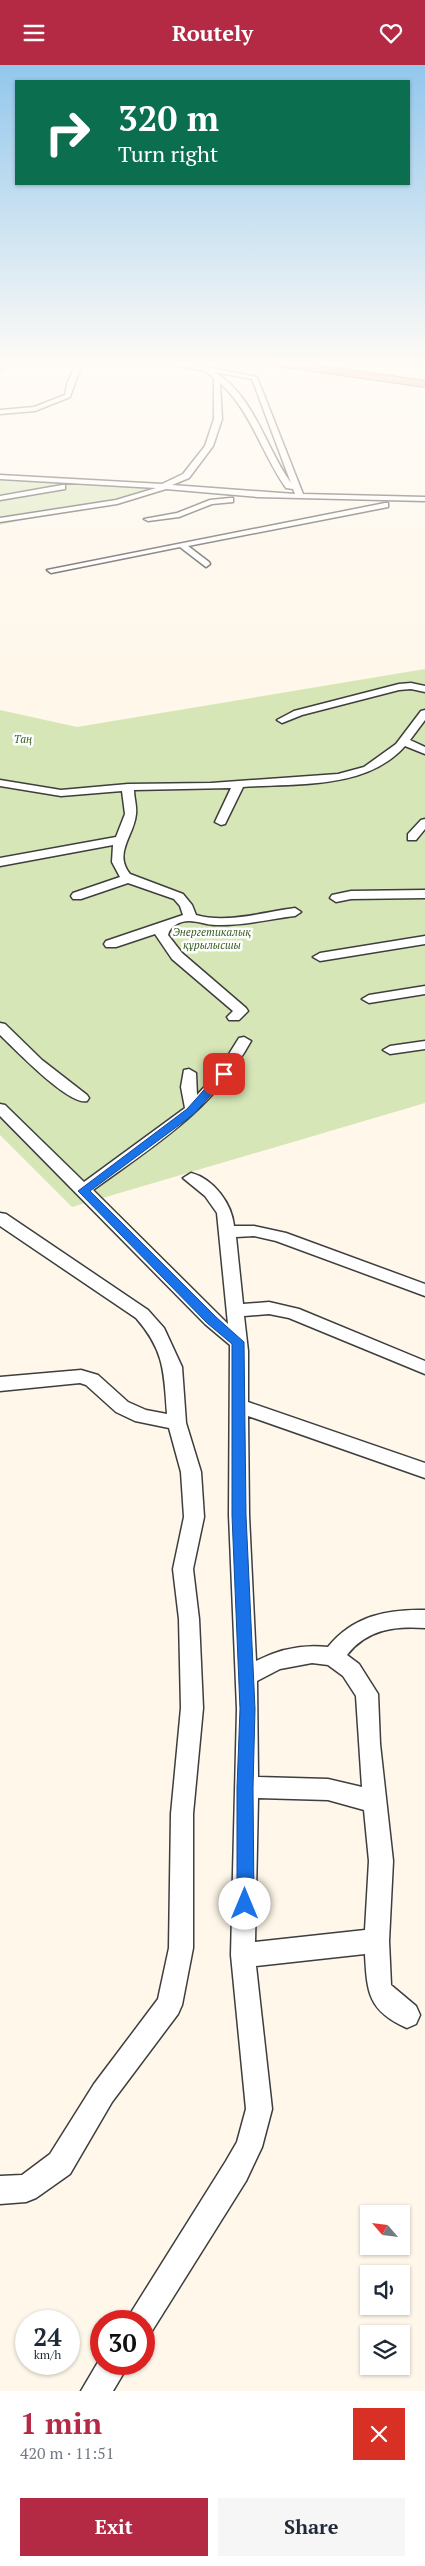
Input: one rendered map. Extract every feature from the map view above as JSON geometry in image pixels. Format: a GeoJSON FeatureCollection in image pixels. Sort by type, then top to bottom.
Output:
{"type":"FeatureCollection","features":[{"type":"Feature","properties":{"kind":"street"},"geometry":{"type":"LineString","coordinates":[[0,520],[117,502],[167,486],[186,476],[192,469]]}},
{"type":"Feature","properties":{"kind":"street"},"geometry":{"type":"LineString","coordinates":[[276,469],[289,486],[297,487]]}},
{"type":"Feature","properties":{"kind":"street"},"geometry":{"type":"LineString","coordinates":[[290,469],[300,497]]}},
{"type":"Feature","properties":{"kind":"street"},"geometry":{"type":"LineString","coordinates":[[0,477],[167,486],[258,495],[425,501]]}},
{"type":"Feature","properties":{"kind":"street"},"geometry":{"type":"LineString","coordinates":[[0,498],[92,482]]}},
{"type":"Feature","properties":{"kind":"street"},"geometry":{"type":"LineString","coordinates":[[148,519],[179,515],[210,502],[250,498],[258,495]]}},
{"type":"Feature","properties":{"kind":"street"},"geometry":{"type":"LineString","coordinates":[[51,570],[381,506],[409,501],[425,501]]}},
{"type":"Feature","properties":{"kind":"street"},"geometry":{"type":"LineString","coordinates":[[182,545],[206,564]]}},
{"type":"Feature","properties":{"kind":"street"},"geometry":{"type":"LineString","coordinates":[[282,720],[298,713],[399,687],[425,689]]}},
{"type":"Feature","properties":{"kind":"street"},"geometry":{"type":"LineString","coordinates":[[0,783],[61,793],[128,787],[238,785],[339,777],[356,774],[368,769],[405,742],[425,713]]}},
{"type":"Feature","properties":{"kind":"street"},"geometry":{"type":"LineString","coordinates":[[405,742],[425,751]]}},
{"type":"Feature","properties":{"kind":"street"},"geometry":{"type":"LineString","coordinates":[[221,822],[238,785]]}},
{"type":"Feature","properties":{"kind":"street"},"geometry":{"type":"LineString","coordinates":[[128,787],[130,816],[119,840],[119,867],[130,878],[163,889],[182,899],[190,917]]}},
{"type":"Feature","properties":{"kind":"street"},"geometry":{"type":"LineString","coordinates":[[412,837],[425,822]]}},
{"type":"Feature","properties":{"kind":"street"},"geometry":{"type":"LineString","coordinates":[[0,862],[119,840]]}},
{"type":"Feature","properties":{"kind":"street"},"geometry":{"type":"LineString","coordinates":[[77,896],[130,878]]}},
{"type":"Feature","properties":{"kind":"street"},"geometry":{"type":"LineString","coordinates":[[336,898],[351,895],[425,894]]}},
{"type":"Feature","properties":{"kind":"street"},"geometry":{"type":"LineString","coordinates":[[234,1017],[240,1011],[223,994],[192,970],[167,944],[161,935],[166,926],[172,921],[190,917],[211,922],[295,911]]}},
{"type":"Feature","properties":{"kind":"street"},"geometry":{"type":"LineString","coordinates":[[111,944],[166,926]]}},
{"type":"Feature","properties":{"kind":"street"},"geometry":{"type":"LineString","coordinates":[[320,957],[425,940]]}},
{"type":"Feature","properties":{"kind":"street"},"geometry":{"type":"LineString","coordinates":[[369,999],[425,990]]}},
{"type":"Feature","properties":{"kind":"street"},"geometry":{"type":"LineString","coordinates":[[0,1027],[6,1039],[82,1098]]}},
{"type":"Feature","properties":{"kind":"street"},"geometry":{"type":"LineString","coordinates":[[83,1191],[172,1126],[203,1099],[232,1063],[244,1041]]}},
{"type":"Feature","properties":{"kind":"street"},"geometry":{"type":"LineString","coordinates":[[390,1050],[425,1045]]}},
{"type":"Feature","properties":{"kind":"street"},"geometry":{"type":"LineString","coordinates":[[189,1073],[188,1087],[193,1107]]}},
{"type":"Feature","properties":{"kind":"street"},"geometry":{"type":"LineString","coordinates":[[0,1108],[211,1320],[238,1342]]}},
{"type":"Feature","properties":{"kind":"street"},"geometry":{"type":"LineString","coordinates":[[149,2310],[236,2171],[255,2128],[259,2109],[243,1955],[248,1709],[239,1515],[238,1342],[224,1213],[219,1202],[198,1181],[191,1178]]}},
{"type":"Feature","properties":{"kind":"street"},"geometry":{"type":"LineString","coordinates":[[0,1218],[142,1314],[158,1332],[173,1367],[177,1423],[191,1472],[194,1517],[183,1569],[188,1619],[192,1708],[182,1814],[181,1948],[169,2005],[103,2093],[60,2165],[26,2188],[0,2190]]}},
{"type":"Feature","properties":{"kind":"street"},"geometry":{"type":"LineString","coordinates":[[227,1232],[254,1231],[280,1237],[425,1290]]}},
{"type":"Feature","properties":{"kind":"street"},"geometry":{"type":"LineString","coordinates":[[235,1311],[269,1308],[293,1313],[425,1367]]}},
{"type":"Feature","properties":{"kind":"street"},"geometry":{"type":"LineString","coordinates":[[0,1384],[48,1381],[81,1376],[92,1379],[122,1407],[142,1416],[177,1423]]}},
{"type":"Feature","properties":{"kind":"street"},"geometry":{"type":"LineString","coordinates":[[238,1407],[352,1443],[425,1471]]}},
{"type":"Feature","properties":{"kind":"street"},"geometry":{"type":"LineString","coordinates":[[333,1655],[349,1638],[383,1619],[404,1617],[425,1619]]}},
{"type":"Feature","properties":{"kind":"street"},"geometry":{"type":"LineString","coordinates":[[246,1677],[274,1661],[312,1654],[333,1655],[351,1670],[367,1694],[369,1744],[381,1861],[377,1941],[379,1989],[386,1999],[406,2015]]}},
{"type":"Feature","properties":{"kind":"street"},"geometry":{"type":"LineString","coordinates":[[245,1788],[315,1787],[343,1791],[375,1804]]}},
{"type":"Feature","properties":{"kind":"street"},"geometry":{"type":"LineString","coordinates":[[243,1955],[377,1941]]}},
{"type":"Feature","properties":{"kind":"street"},"geometry":{"type":"LineString","coordinates":[[96,2391],[107,2375]]}},
{"type":"Feature","properties":{"kind":"green space"},"geometry":{"type":"Polygon","coordinates":[[[0,479],[181,487],[0,525],[0,479]]]}},
{"type":"Feature","properties":{"kind":"green space","name":"Энергетикалық құрылысшы"},"geometry":{"type":"Polygon","coordinates":[[[425,669],[425,1103],[72,1207],[0,1135],[0,710],[77,727],[425,669]]]}},
{"type":"Feature","properties":{"kind":"route"},"geometry":{"type":"LineString","coordinates":[[224,1074],[203,1099],[172,1126],[83,1191],[128,1234],[211,1320],[238,1342],[239,1515],[248,1709],[245,1788],[245,1904]]}},
{"type":"Feature","properties":{"kind":"park label","name":"Таң"},"geometry":{"type":"Point","coordinates":[23,739]}}]}
